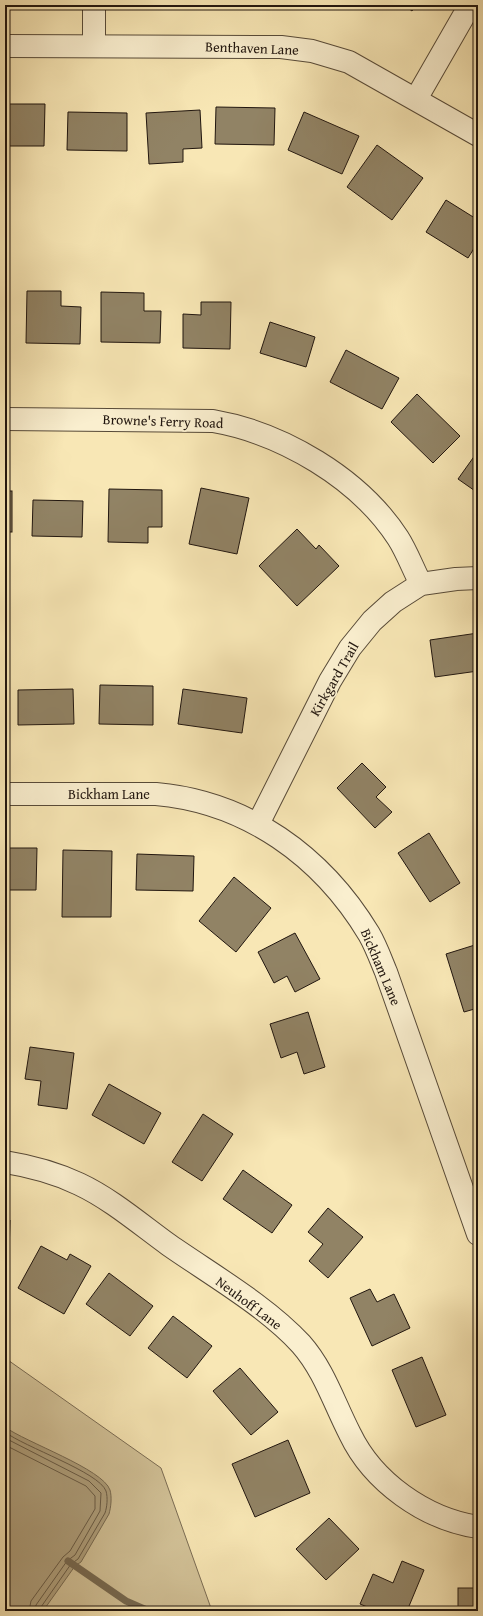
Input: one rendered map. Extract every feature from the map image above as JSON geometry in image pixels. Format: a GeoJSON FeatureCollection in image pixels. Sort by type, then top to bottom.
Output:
{"type":"FeatureCollection","features":[{"type":"Feature","properties":{"kind":"street"},"geometry":{"type":"LineString","coordinates":[[94,5],[94,46]]}},
{"type":"Feature","properties":{"kind":"street"},"geometry":{"type":"LineString","coordinates":[[416,99],[470,5]]}},
{"type":"Feature","properties":{"kind":"street","name":"Benthaven Lane"},"geometry":{"type":"LineString","coordinates":[[5,46],[281,47],[312,51],[350,62],[478,135]]}},
{"type":"Feature","properties":{"kind":"street","name":"Browne's Ferry Road"},"geometry":{"type":"LineString","coordinates":[[5,419],[213,421],[237,425],[280,441],[310,457],[366,499],[398,538],[421,584]]}},
{"type":"Feature","properties":{"kind":"street","name":"Kirkgard Trail"},"geometry":{"type":"LineString","coordinates":[[258,824],[330,681],[350,648],[377,616],[393,602],[421,584],[456,579],[478,578]]}},
{"type":"Feature","properties":{"kind":"street","name":"Bickham Lane"},"geometry":{"type":"LineString","coordinates":[[5,794],[156,794],[175,796],[213,804],[231,811],[258,824],[302,854],[334,886],[359,918],[370,935],[386,972],[478,1234]]}},
{"type":"Feature","properties":{"kind":"street","name":"Neuhoff Lane"},"geometry":{"type":"LineString","coordinates":[[5,1162],[63,1177],[98,1194],[274,1319],[301,1344],[312,1358],[338,1405],[350,1434],[360,1452],[381,1477],[408,1499],[438,1516],[478,1527]]}},
{"type":"Feature","properties":{"kind":"shaded area"},"geometry":{"type":"Polygon","coordinates":[[[5,1358],[161,1468],[212,1611],[5,1611],[5,1358]]]}},
{"type":"Feature","properties":{"kind":"water"},"geometry":{"type":"Polygon","coordinates":[[[5,1427],[93,1473],[104,1482],[111,1493],[109,1514],[81,1562],[75,1566],[43,1611],[5,1611],[5,1427]]]}},
{"type":"Feature","properties":{"kind":"building"},"geometry":{"type":"Polygon","coordinates":[[[404,5],[416,5],[412,11],[404,5]]]}},
{"type":"Feature","properties":{"kind":"building"},"geometry":{"type":"Polygon","coordinates":[[[5,104],[45,104],[44,146],[5,146],[5,104]]]}},
{"type":"Feature","properties":{"kind":"building"},"geometry":{"type":"Polygon","coordinates":[[[216,107],[275,108],[274,145],[215,144],[216,107]]]}},
{"type":"Feature","properties":{"kind":"building"},"geometry":{"type":"Polygon","coordinates":[[[200,110],[202,148],[183,149],[183,162],[149,164],[146,113],[200,110]]]}},
{"type":"Feature","properties":{"kind":"building"},"geometry":{"type":"Polygon","coordinates":[[[68,112],[127,113],[127,151],[67,150],[68,112]]]}},
{"type":"Feature","properties":{"kind":"building"},"geometry":{"type":"Polygon","coordinates":[[[304,112],[359,136],[342,174],[288,150],[304,112]]]}},
{"type":"Feature","properties":{"kind":"building"},"geometry":{"type":"Polygon","coordinates":[[[377,145],[423,178],[392,220],[347,187],[377,145]]]}},
{"type":"Feature","properties":{"kind":"building"},"geometry":{"type":"Polygon","coordinates":[[[446,200],[478,220],[478,242],[468,258],[426,232],[446,200]]]}},
{"type":"Feature","properties":{"kind":"building"},"geometry":{"type":"Polygon","coordinates":[[[27,291],[61,291],[61,306],[81,307],[80,344],[26,343],[27,291]]]}},
{"type":"Feature","properties":{"kind":"building"},"geometry":{"type":"Polygon","coordinates":[[[101,292],[144,293],[144,311],[161,311],[160,343],[101,342],[101,292]]]}},
{"type":"Feature","properties":{"kind":"building"},"geometry":{"type":"Polygon","coordinates":[[[201,302],[231,302],[230,349],[183,348],[183,314],[201,315],[201,302]]]}},
{"type":"Feature","properties":{"kind":"building"},"geometry":{"type":"Polygon","coordinates":[[[270,322],[315,337],[306,367],[260,353],[270,322]]]}},
{"type":"Feature","properties":{"kind":"building"},"geometry":{"type":"Polygon","coordinates":[[[346,350],[399,378],[382,409],[330,382],[346,350]]]}},
{"type":"Feature","properties":{"kind":"building"},"geometry":{"type":"Polygon","coordinates":[[[417,394],[460,436],[433,463],[391,422],[417,394]]]}},
{"type":"Feature","properties":{"kind":"building"},"geometry":{"type":"Polygon","coordinates":[[[478,451],[478,493],[458,479],[478,451]]]}},
{"type":"Feature","properties":{"kind":"building"},"geometry":{"type":"Polygon","coordinates":[[[201,488],[249,498],[237,554],[189,544],[201,488]]]}},
{"type":"Feature","properties":{"kind":"building"},"geometry":{"type":"Polygon","coordinates":[[[109,489],[162,490],[162,527],[148,527],[148,543],[108,542],[109,489]]]}},
{"type":"Feature","properties":{"kind":"building"},"geometry":{"type":"Polygon","coordinates":[[[5,491],[12,491],[12,532],[5,532],[5,491]]]}},
{"type":"Feature","properties":{"kind":"building"},"geometry":{"type":"Polygon","coordinates":[[[33,500],[83,501],[82,537],[32,536],[33,500]]]}},
{"type":"Feature","properties":{"kind":"building"},"geometry":{"type":"Polygon","coordinates":[[[297,529],[316,549],[319,545],[339,566],[297,606],[259,566],[297,529]]]}},
{"type":"Feature","properties":{"kind":"building"},"geometry":{"type":"Polygon","coordinates":[[[478,633],[478,671],[435,677],[430,640],[478,633]]]}},
{"type":"Feature","properties":{"kind":"building"},"geometry":{"type":"Polygon","coordinates":[[[100,685],[153,686],[153,725],[99,724],[100,685]]]}},
{"type":"Feature","properties":{"kind":"building"},"geometry":{"type":"Polygon","coordinates":[[[73,689],[74,724],[18,725],[18,690],[73,689]]]}},
{"type":"Feature","properties":{"kind":"building"},"geometry":{"type":"Polygon","coordinates":[[[183,689],[247,698],[242,733],[178,724],[183,689]]]}},
{"type":"Feature","properties":{"kind":"building"},"geometry":{"type":"Polygon","coordinates":[[[362,763],[386,787],[376,797],[392,812],[375,828],[337,788],[362,763]]]}},
{"type":"Feature","properties":{"kind":"building"},"geometry":{"type":"Polygon","coordinates":[[[429,833],[460,883],[430,902],[398,853],[429,833]]]}},
{"type":"Feature","properties":{"kind":"building"},"geometry":{"type":"Polygon","coordinates":[[[5,848],[37,848],[36,890],[5,890],[5,848]]]}},
{"type":"Feature","properties":{"kind":"building"},"geometry":{"type":"Polygon","coordinates":[[[63,850],[112,851],[111,917],[62,917],[63,850]]]}},
{"type":"Feature","properties":{"kind":"building"},"geometry":{"type":"Polygon","coordinates":[[[137,854],[194,856],[193,891],[136,890],[137,854]]]}},
{"type":"Feature","properties":{"kind":"building"},"geometry":{"type":"Polygon","coordinates":[[[234,877],[271,908],[236,952],[199,921],[234,877]]]}},
{"type":"Feature","properties":{"kind":"building"},"geometry":{"type":"Polygon","coordinates":[[[295,933],[320,979],[295,992],[287,976],[274,983],[258,952],[295,933]]]}},
{"type":"Feature","properties":{"kind":"building"},"geometry":{"type":"Polygon","coordinates":[[[478,944],[478,1008],[464,1012],[446,954],[478,944]]]}},
{"type":"Feature","properties":{"kind":"building"},"geometry":{"type":"Polygon","coordinates":[[[308,1012],[325,1067],[304,1074],[297,1052],[281,1058],[270,1024],[308,1012]]]}},
{"type":"Feature","properties":{"kind":"building"},"geometry":{"type":"Polygon","coordinates":[[[30,1047],[74,1053],[67,1109],[38,1105],[41,1081],[25,1079],[30,1047]]]}},
{"type":"Feature","properties":{"kind":"building"},"geometry":{"type":"Polygon","coordinates":[[[109,1084],[161,1113],[144,1144],[92,1115],[109,1084]]]}},
{"type":"Feature","properties":{"kind":"building"},"geometry":{"type":"Polygon","coordinates":[[[203,1114],[233,1134],[202,1181],[172,1162],[203,1114]]]}},
{"type":"Feature","properties":{"kind":"building"},"geometry":{"type":"Polygon","coordinates":[[[243,1170],[292,1205],[272,1233],[223,1199],[243,1170]]]}},
{"type":"Feature","properties":{"kind":"building"},"geometry":{"type":"Polygon","coordinates":[[[328,1208],[363,1237],[328,1278],[309,1261],[323,1244],[308,1232],[328,1208]]]}},
{"type":"Feature","properties":{"kind":"building"},"geometry":{"type":"Polygon","coordinates":[[[5,1220],[10,1220],[9,1255],[5,1255],[5,1220]]]}},
{"type":"Feature","properties":{"kind":"building"},"geometry":{"type":"Polygon","coordinates":[[[41,1246],[67,1260],[70,1254],[91,1266],[64,1314],[18,1288],[41,1246]]]}},
{"type":"Feature","properties":{"kind":"building"},"geometry":{"type":"Polygon","coordinates":[[[109,1273],[153,1306],[130,1336],[86,1304],[109,1273]]]}},
{"type":"Feature","properties":{"kind":"building"},"geometry":{"type":"Polygon","coordinates":[[[370,1289],[377,1302],[394,1294],[410,1328],[372,1346],[350,1298],[370,1289]]]}},
{"type":"Feature","properties":{"kind":"building"},"geometry":{"type":"Polygon","coordinates":[[[173,1316],[212,1346],[187,1378],[148,1348],[173,1316]]]}},
{"type":"Feature","properties":{"kind":"building"},"geometry":{"type":"Polygon","coordinates":[[[422,1357],[446,1415],[416,1427],[392,1370],[422,1357]]]}},
{"type":"Feature","properties":{"kind":"building"},"geometry":{"type":"Polygon","coordinates":[[[240,1368],[278,1412],[251,1435],[213,1391],[240,1368]]]}},
{"type":"Feature","properties":{"kind":"building"},"geometry":{"type":"Polygon","coordinates":[[[288,1440],[310,1493],[255,1517],[232,1464],[288,1440]]]}},
{"type":"Feature","properties":{"kind":"building"},"geometry":{"type":"Polygon","coordinates":[[[329,1518],[359,1549],[326,1580],[296,1549],[329,1518]]]}},
{"type":"Feature","properties":{"kind":"building"},"geometry":{"type":"Polygon","coordinates":[[[402,1561],[424,1570],[407,1611],[377,1611],[360,1604],[373,1574],[393,1583],[402,1561]]]}},
{"type":"Feature","properties":{"kind":"building"},"geometry":{"type":"Polygon","coordinates":[[[458,1588],[478,1588],[478,1611],[458,1611],[458,1588]]]}},
{"type":"Feature","properties":{"kind":"waterway"},"geometry":{"type":"LineString","coordinates":[[68,1561],[126,1601],[149,1611]]}}]}
